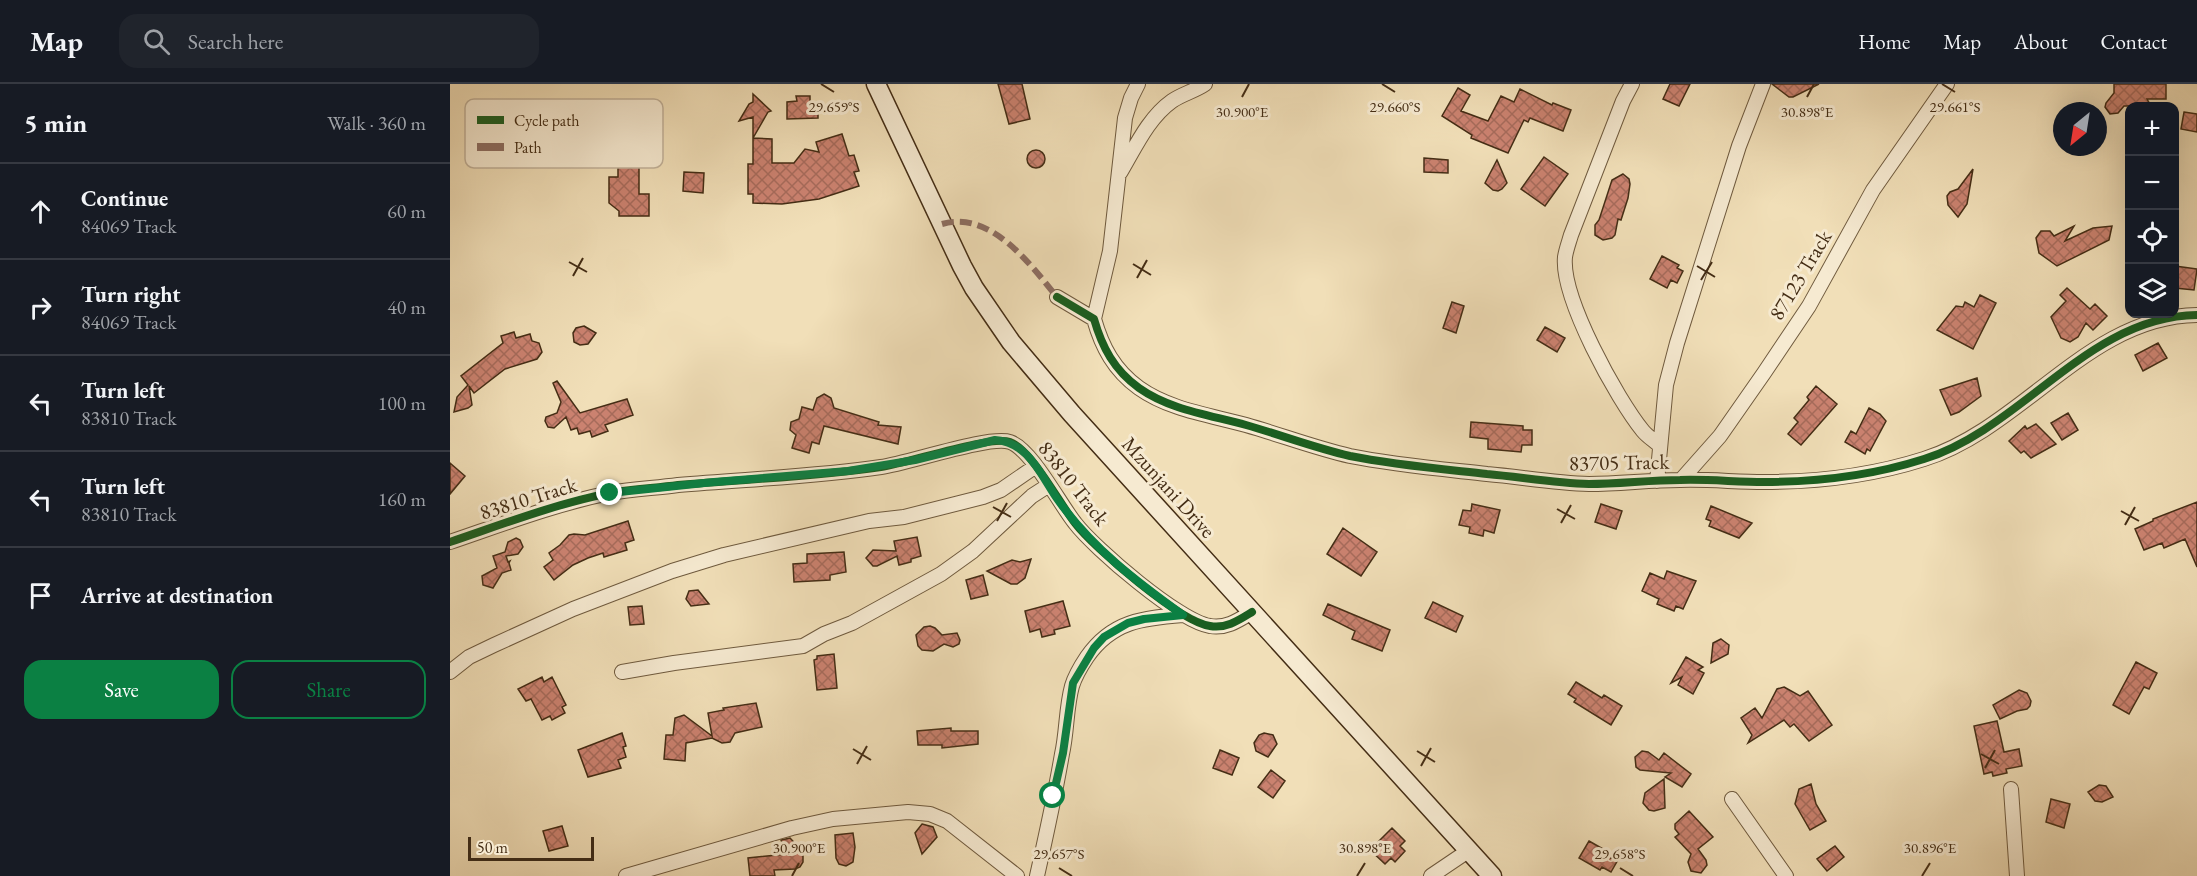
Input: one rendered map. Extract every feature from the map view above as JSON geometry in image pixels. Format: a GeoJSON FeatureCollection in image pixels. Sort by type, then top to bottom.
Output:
{"type":"FeatureCollection","features":[{"type":"Feature","properties":{"kind":"main road","name":"Mzunjani Drive"},"geometry":{"type":"LineString","coordinates":[[876,84],[962,266],[991,315],[1011,342],[1072,414],[1492,876]]}},
{"type":"Feature","properties":{"kind":"street"},"geometry":{"type":"LineString","coordinates":[[1057,297],[1094,319],[1108,259],[1125,118],[1138,84]]}},
{"type":"Feature","properties":{"kind":"street"},"geometry":{"type":"LineString","coordinates":[[1117,180],[1150,124],[1164,107],[1205,84]]}},
{"type":"Feature","properties":{"kind":"street"},"geometry":{"type":"LineString","coordinates":[[1632,84],[1571,235],[1565,257],[1566,270],[1585,332],[1603,369],[1644,432],[1660,446]]}},
{"type":"Feature","properties":{"kind":"street"},"geometry":{"type":"LineString","coordinates":[[1657,481],[1666,386],[1677,343],[1739,146],[1763,84]]}},
{"type":"Feature","properties":{"kind":"street","name":"87123 Track"},"geometry":{"type":"LineString","coordinates":[[1681,480],[1720,436],[1777,354],[1809,306],[1873,190],[1947,84]]}},
{"type":"Feature","properties":{"kind":"street","name":"83705 Track"},"geometry":{"type":"LineString","coordinates":[[1094,319],[1103,347],[1124,375],[1147,393],[1179,407],[1247,425],[1312,446],[1363,458],[1586,484],[1623,484],[1681,480],[1763,482],[1820,479],[1923,459],[1957,446],[2010,414],[2117,336],[2150,321],[2182,315],[2197,315]]}},
{"type":"Feature","properties":{"kind":"street","name":"83810 Track"},"geometry":{"type":"LineString","coordinates":[[450,542],[494,525],[610,493],[875,468],[995,440],[1007,441],[1014,444],[1036,466],[1076,525],[1098,548],[1183,615],[1201,624],[1222,626],[1252,612]]}},
{"type":"Feature","properties":{"kind":"street"},"geometry":{"type":"LineString","coordinates":[[450,672],[468,657],[494,645],[591,602],[672,572],[724,555],[868,521],[904,517],[983,497],[1001,490],[1036,466]]}},
{"type":"Feature","properties":{"kind":"street"},"geometry":{"type":"LineString","coordinates":[[622,672],[803,646],[824,634],[852,623],[941,574],[973,550],[1032,496],[1048,485]]}},
{"type":"Feature","properties":{"kind":"street"},"geometry":{"type":"LineString","coordinates":[[1037,876],[1063,753],[1069,701],[1073,683],[1081,666],[1104,637],[1128,623],[1183,615]]}},
{"type":"Feature","properties":{"kind":"street"},"geometry":{"type":"LineString","coordinates":[[2011,789],[2017,876]]}},
{"type":"Feature","properties":{"kind":"street"},"geometry":{"type":"LineString","coordinates":[[1732,799],[1786,876]]}},
{"type":"Feature","properties":{"kind":"street"},"geometry":{"type":"LineString","coordinates":[[626,876],[792,828],[834,819],[908,812],[930,814],[947,821],[1017,876]]}},
{"type":"Feature","properties":{"kind":"street"},"geometry":{"type":"LineString","coordinates":[[1431,876],[1468,851]]}},
{"type":"Feature","properties":{"kind":"building"},"geometry":{"type":"Polygon","coordinates":[[[998,84],[1022,84],[1030,119],[1009,124],[998,84]]]}},
{"type":"Feature","properties":{"kind":"building"},"geometry":{"type":"Polygon","coordinates":[[[1670,84],[1690,84],[1679,106],[1663,99],[1670,84]]]}},
{"type":"Feature","properties":{"kind":"building"},"geometry":{"type":"Polygon","coordinates":[[[1772,84],[1819,84],[1789,97],[1772,84]]]}},
{"type":"Feature","properties":{"kind":"building"},"geometry":{"type":"Polygon","coordinates":[[[2114,84],[2166,84],[2166,99],[2125,102],[2125,106],[2118,113],[2110,114],[2107,110],[2107,102],[2114,93],[2114,84]]]}},
{"type":"Feature","properties":{"kind":"building"},"geometry":{"type":"Polygon","coordinates":[[[1458,88],[1470,95],[1461,111],[1488,121],[1501,96],[1514,102],[1520,89],[1552,105],[1553,103],[1571,110],[1563,131],[1530,118],[1528,122],[1524,120],[1508,153],[1471,138],[1472,135],[1442,116],[1458,88]]]}},
{"type":"Feature","properties":{"kind":"building"},"geometry":{"type":"Polygon","coordinates":[[[753,94],[771,111],[768,112],[753,138],[753,117],[739,121],[749,104],[753,102],[753,94]]]}},
{"type":"Feature","properties":{"kind":"building"},"geometry":{"type":"Polygon","coordinates":[[[796,96],[810,96],[810,104],[818,104],[818,118],[787,119],[787,102],[797,101],[796,96]]]}},
{"type":"Feature","properties":{"kind":"building"},"geometry":{"type":"Polygon","coordinates":[[[2184,112],[2197,114],[2197,132],[2181,129],[2184,112]]]}},
{"type":"Feature","properties":{"kind":"building"},"geometry":{"type":"Polygon","coordinates":[[[842,134],[849,156],[854,155],[859,171],[854,172],[859,186],[819,199],[782,204],[753,203],[753,194],[748,194],[748,164],[753,164],[753,138],[772,139],[772,163],[794,163],[805,149],[819,152],[816,142],[842,134]]]}},
{"type":"Feature","properties":{"kind":"building"},"geometry":{"type":"Polygon","coordinates":[[[1032,150],[1040,150],[1045,155],[1043,166],[1032,168],[1027,163],[1027,155],[1032,150]]]}},
{"type":"Feature","properties":{"kind":"building"},"geometry":{"type":"Polygon","coordinates":[[[1544,157],[1568,174],[1545,206],[1521,189],[1544,157]]]}},
{"type":"Feature","properties":{"kind":"building"},"geometry":{"type":"Polygon","coordinates":[[[1424,158],[1448,160],[1448,173],[1424,172],[1424,158]]]}},
{"type":"Feature","properties":{"kind":"building"},"geometry":{"type":"Polygon","coordinates":[[[1497,160],[1507,183],[1498,191],[1485,183],[1497,160]]]}},
{"type":"Feature","properties":{"kind":"building"},"geometry":{"type":"Polygon","coordinates":[[[618,168],[639,168],[639,194],[649,194],[649,216],[619,216],[619,211],[609,203],[609,177],[618,177],[618,168]]]}},
{"type":"Feature","properties":{"kind":"building"},"geometry":{"type":"Polygon","coordinates":[[[1973,169],[1967,204],[1958,217],[1948,205],[1947,196],[1958,189],[1973,169]]]}},
{"type":"Feature","properties":{"kind":"building"},"geometry":{"type":"Polygon","coordinates":[[[684,172],[704,173],[703,193],[683,191],[684,172]]]}},
{"type":"Feature","properties":{"kind":"building"},"geometry":{"type":"Polygon","coordinates":[[[1623,174],[1629,179],[1628,198],[1621,220],[1618,219],[1615,235],[1603,240],[1595,235],[1595,225],[1599,220],[1612,180],[1623,174]]]}},
{"type":"Feature","properties":{"kind":"building"},"geometry":{"type":"Polygon","coordinates":[[[2074,226],[2065,241],[2093,228],[2112,226],[2109,240],[2057,266],[2039,253],[2036,238],[2041,231],[2050,231],[2054,236],[2074,226]]]}},
{"type":"Feature","properties":{"kind":"building"},"geometry":{"type":"Polygon","coordinates":[[[1662,256],[1679,265],[1677,268],[1683,271],[1677,283],[1671,280],[1667,288],[1650,279],[1662,256]]]}},
{"type":"Feature","properties":{"kind":"building"},"geometry":{"type":"Polygon","coordinates":[[[2179,267],[2197,269],[2194,290],[2179,288],[2179,267]]]}},
{"type":"Feature","properties":{"kind":"building"},"geometry":{"type":"Polygon","coordinates":[[[2067,288],[2090,309],[2095,304],[2107,316],[2093,330],[2086,323],[2078,337],[2070,342],[2061,338],[2051,317],[2066,301],[2060,295],[2067,288]]]}},
{"type":"Feature","properties":{"kind":"building"},"geometry":{"type":"Polygon","coordinates":[[[1980,295],[1996,303],[1973,349],[1937,330],[1956,306],[1963,307],[1965,302],[1974,307],[1980,295]]]}},
{"type":"Feature","properties":{"kind":"building"},"geometry":{"type":"Polygon","coordinates":[[[1452,302],[1464,306],[1456,333],[1443,328],[1452,302]]]}},
{"type":"Feature","properties":{"kind":"building"},"geometry":{"type":"Polygon","coordinates":[[[584,326],[596,333],[588,344],[580,345],[574,342],[573,333],[576,328],[584,326]]]}},
{"type":"Feature","properties":{"kind":"building"},"geometry":{"type":"Polygon","coordinates":[[[1545,327],[1565,338],[1557,352],[1537,340],[1545,327]]]}},
{"type":"Feature","properties":{"kind":"building"},"geometry":{"type":"Polygon","coordinates":[[[514,332],[516,338],[530,334],[532,341],[539,343],[542,352],[537,359],[505,369],[474,393],[469,386],[472,405],[454,412],[457,397],[468,385],[461,376],[503,343],[501,336],[514,332]]]}},
{"type":"Feature","properties":{"kind":"building"},"geometry":{"type":"Polygon","coordinates":[[[2158,343],[2167,358],[2143,371],[2135,355],[2158,343]]]}},
{"type":"Feature","properties":{"kind":"building"},"geometry":{"type":"Polygon","coordinates":[[[1977,378],[1981,396],[1951,415],[1940,390],[1977,378]]]}},
{"type":"Feature","properties":{"kind":"building"},"geometry":{"type":"Polygon","coordinates":[[[557,381],[580,413],[627,399],[633,415],[605,425],[608,431],[592,437],[590,431],[579,434],[577,428],[571,430],[566,417],[554,428],[548,427],[546,417],[557,413],[561,402],[553,383],[557,381]]]}},
{"type":"Feature","properties":{"kind":"building"},"geometry":{"type":"Polygon","coordinates":[[[1816,386],[1837,404],[1801,445],[1788,434],[1798,422],[1794,418],[1809,400],[1807,397],[1816,386]]]}},
{"type":"Feature","properties":{"kind":"building"},"geometry":{"type":"Polygon","coordinates":[[[824,394],[831,398],[834,408],[879,422],[878,425],[901,427],[898,444],[824,426],[819,444],[812,442],[809,453],[792,448],[796,435],[790,430],[791,422],[799,419],[802,407],[813,410],[817,398],[824,394]]]}},
{"type":"Feature","properties":{"kind":"building"},"geometry":{"type":"Polygon","coordinates":[[[1869,408],[1880,414],[1886,421],[1870,451],[1867,449],[1865,454],[1845,442],[1851,431],[1856,434],[1869,408]]]}},
{"type":"Feature","properties":{"kind":"building"},"geometry":{"type":"Polygon","coordinates":[[[2068,413],[2078,430],[2062,440],[2051,423],[2068,413]]]}},
{"type":"Feature","properties":{"kind":"building"},"geometry":{"type":"Polygon","coordinates":[[[1471,422],[1523,426],[1523,430],[1532,430],[1532,445],[1522,445],[1521,452],[1488,449],[1488,439],[1470,437],[1471,422]]]}},
{"type":"Feature","properties":{"kind":"building"},"geometry":{"type":"Polygon","coordinates":[[[2036,424],[2056,444],[2031,458],[2024,451],[2021,453],[2009,441],[2025,426],[2027,429],[2036,424]]]}},
{"type":"Feature","properties":{"kind":"building"},"geometry":{"type":"Polygon","coordinates":[[[450,463],[465,476],[450,494],[450,463]]]}},
{"type":"Feature","properties":{"kind":"building"},"geometry":{"type":"Polygon","coordinates":[[[2197,502],[2197,567],[2185,539],[2164,548],[2162,543],[2144,550],[2135,529],[2153,519],[2197,502]]]}},
{"type":"Feature","properties":{"kind":"building"},"geometry":{"type":"Polygon","coordinates":[[[1472,504],[1500,510],[1494,533],[1484,530],[1483,536],[1469,533],[1470,527],[1459,525],[1463,510],[1471,511],[1472,504]]]}},
{"type":"Feature","properties":{"kind":"building"},"geometry":{"type":"Polygon","coordinates":[[[1601,504],[1622,511],[1616,529],[1595,522],[1601,504]]]}},
{"type":"Feature","properties":{"kind":"building"},"geometry":{"type":"Polygon","coordinates":[[[1711,506],[1752,523],[1739,538],[1709,526],[1711,521],[1706,519],[1711,506]]]}},
{"type":"Feature","properties":{"kind":"building"},"geometry":{"type":"Polygon","coordinates":[[[628,521],[634,540],[625,543],[627,550],[604,557],[603,553],[588,558],[573,565],[554,580],[544,567],[553,560],[549,553],[569,535],[585,535],[628,521]]]}},
{"type":"Feature","properties":{"kind":"building"},"geometry":{"type":"Polygon","coordinates":[[[1343,528],[1377,552],[1361,576],[1327,554],[1343,528]]]}},
{"type":"Feature","properties":{"kind":"building"},"geometry":{"type":"Polygon","coordinates":[[[917,537],[921,556],[911,559],[911,562],[899,565],[897,556],[873,566],[866,558],[873,550],[896,551],[894,541],[917,537]]]}},
{"type":"Feature","properties":{"kind":"building"},"geometry":{"type":"Polygon","coordinates":[[[516,538],[520,540],[523,547],[518,554],[506,556],[508,562],[510,561],[511,570],[502,573],[493,588],[483,585],[482,576],[497,568],[493,556],[505,552],[508,542],[516,538]]]}},
{"type":"Feature","properties":{"kind":"building"},"geometry":{"type":"Polygon","coordinates":[[[844,552],[846,572],[830,575],[830,580],[794,582],[793,564],[807,563],[807,554],[844,552]]]}},
{"type":"Feature","properties":{"kind":"building"},"geometry":{"type":"Polygon","coordinates":[[[1031,559],[1025,578],[1017,584],[1011,584],[987,571],[1012,560],[1020,562],[1031,559]]]}},
{"type":"Feature","properties":{"kind":"building"},"geometry":{"type":"Polygon","coordinates":[[[1667,571],[1696,581],[1683,609],[1676,606],[1674,611],[1657,604],[1659,599],[1642,591],[1650,573],[1664,579],[1667,571]]]}},
{"type":"Feature","properties":{"kind":"building"},"geometry":{"type":"Polygon","coordinates":[[[983,575],[988,595],[971,599],[966,580],[983,575]]]}},
{"type":"Feature","properties":{"kind":"building"},"geometry":{"type":"Polygon","coordinates":[[[698,590],[709,604],[691,606],[686,599],[689,591],[698,590]]]}},
{"type":"Feature","properties":{"kind":"building"},"geometry":{"type":"Polygon","coordinates":[[[1063,601],[1070,626],[1054,630],[1055,634],[1042,637],[1040,629],[1030,632],[1025,611],[1063,601]]]}},
{"type":"Feature","properties":{"kind":"building"},"geometry":{"type":"Polygon","coordinates":[[[1433,602],[1463,616],[1456,632],[1425,618],[1433,602]]]}},
{"type":"Feature","properties":{"kind":"building"},"geometry":{"type":"Polygon","coordinates":[[[1328,604],[1390,630],[1382,651],[1352,639],[1355,631],[1323,615],[1328,604]]]}},
{"type":"Feature","properties":{"kind":"building"},"geometry":{"type":"Polygon","coordinates":[[[642,606],[644,624],[630,625],[628,607],[642,606]]]}},
{"type":"Feature","properties":{"kind":"building"},"geometry":{"type":"Polygon","coordinates":[[[930,626],[942,635],[957,633],[959,644],[953,647],[944,644],[933,651],[922,650],[918,646],[916,635],[924,627],[930,626]]]}},
{"type":"Feature","properties":{"kind":"building"},"geometry":{"type":"Polygon","coordinates":[[[1721,639],[1729,645],[1728,654],[1711,663],[1713,643],[1721,639]]]}},
{"type":"Feature","properties":{"kind":"building"},"geometry":{"type":"Polygon","coordinates":[[[834,654],[837,688],[817,690],[814,660],[817,656],[834,654]]]}},
{"type":"Feature","properties":{"kind":"building"},"geometry":{"type":"Polygon","coordinates":[[[1686,657],[1703,667],[1698,670],[1704,673],[1693,694],[1678,685],[1682,677],[1671,683],[1686,657]]]}},
{"type":"Feature","properties":{"kind":"building"},"geometry":{"type":"Polygon","coordinates":[[[2136,662],[2157,673],[2149,689],[2144,687],[2129,714],[2113,705],[2136,662]]]}},
{"type":"Feature","properties":{"kind":"building"},"geometry":{"type":"Polygon","coordinates":[[[542,677],[544,682],[552,677],[566,705],[562,707],[565,713],[552,720],[550,716],[542,720],[531,699],[526,701],[518,689],[542,677]]]}},
{"type":"Feature","properties":{"kind":"building"},"geometry":{"type":"Polygon","coordinates":[[[1576,682],[1602,698],[1604,695],[1622,706],[1611,725],[1574,702],[1576,699],[1568,694],[1576,682]]]}},
{"type":"Feature","properties":{"kind":"building"},"geometry":{"type":"Polygon","coordinates":[[[1784,687],[1800,696],[1808,691],[1832,725],[1809,741],[1794,724],[1790,727],[1784,720],[1748,743],[1752,735],[1741,718],[1755,708],[1762,718],[1777,689],[1784,687]]]}},
{"type":"Feature","properties":{"kind":"building"},"geometry":{"type":"Polygon","coordinates":[[[2019,690],[2027,693],[2031,701],[2030,706],[2000,719],[1993,705],[2019,690]]]}},
{"type":"Feature","properties":{"kind":"building"},"geometry":{"type":"Polygon","coordinates":[[[756,703],[762,727],[735,733],[730,742],[722,743],[712,738],[686,743],[685,761],[664,759],[666,735],[673,735],[675,718],[684,715],[712,736],[708,713],[724,710],[723,708],[756,703]]]}},
{"type":"Feature","properties":{"kind":"building"},"geometry":{"type":"Polygon","coordinates":[[[1997,721],[2004,752],[2019,749],[2022,766],[2006,769],[2007,773],[1993,776],[1992,772],[1984,774],[1974,726],[1997,721]]]}},
{"type":"Feature","properties":{"kind":"building"},"geometry":{"type":"Polygon","coordinates":[[[951,728],[951,731],[978,731],[978,744],[942,748],[942,745],[918,745],[917,731],[951,728]]]}},
{"type":"Feature","properties":{"kind":"building"},"geometry":{"type":"Polygon","coordinates":[[[622,733],[626,746],[623,747],[626,757],[618,760],[621,768],[588,777],[578,750],[622,733]]]}},
{"type":"Feature","properties":{"kind":"building"},"geometry":{"type":"Polygon","coordinates":[[[1264,733],[1273,735],[1277,744],[1268,757],[1256,751],[1254,743],[1259,735],[1264,733]]]}},
{"type":"Feature","properties":{"kind":"building"},"geometry":{"type":"Polygon","coordinates":[[[1220,750],[1239,758],[1232,775],[1213,768],[1220,750]]]}},
{"type":"Feature","properties":{"kind":"building"},"geometry":{"type":"Polygon","coordinates":[[[1642,751],[1648,752],[1659,760],[1664,753],[1691,774],[1682,787],[1665,777],[1671,773],[1640,770],[1636,767],[1635,757],[1642,751]]]}},
{"type":"Feature","properties":{"kind":"building"},"geometry":{"type":"Polygon","coordinates":[[[1271,770],[1285,781],[1273,798],[1258,787],[1271,770]]]}},
{"type":"Feature","properties":{"kind":"building"},"geometry":{"type":"Polygon","coordinates":[[[1664,779],[1665,808],[1649,810],[1643,803],[1645,793],[1664,779]]]}},
{"type":"Feature","properties":{"kind":"building"},"geometry":{"type":"Polygon","coordinates":[[[1811,784],[1816,804],[1826,821],[1810,830],[1795,804],[1799,789],[1811,784]]]}},
{"type":"Feature","properties":{"kind":"building"},"geometry":{"type":"Polygon","coordinates":[[[2099,785],[2106,786],[2113,797],[2102,802],[2095,801],[2088,792],[2099,785]]]}},
{"type":"Feature","properties":{"kind":"building"},"geometry":{"type":"Polygon","coordinates":[[[2051,799],[2070,804],[2064,828],[2046,822],[2051,799]]]}},
{"type":"Feature","properties":{"kind":"building"},"geometry":{"type":"Polygon","coordinates":[[[1689,811],[1713,837],[1698,849],[1707,865],[1701,873],[1691,871],[1688,862],[1691,854],[1675,837],[1679,834],[1675,829],[1675,824],[1689,811]]]}},
{"type":"Feature","properties":{"kind":"building"},"geometry":{"type":"Polygon","coordinates":[[[922,824],[933,827],[937,837],[922,854],[915,833],[922,824]]]}},
{"type":"Feature","properties":{"kind":"building"},"geometry":{"type":"Polygon","coordinates":[[[562,826],[568,846],[549,851],[543,831],[562,826]]]}},
{"type":"Feature","properties":{"kind":"building"},"geometry":{"type":"Polygon","coordinates":[[[1392,828],[1405,841],[1400,846],[1405,851],[1395,862],[1391,858],[1385,864],[1370,850],[1392,828]]]}},
{"type":"Feature","properties":{"kind":"building"},"geometry":{"type":"Polygon","coordinates":[[[853,833],[855,847],[853,862],[846,866],[839,864],[836,858],[835,835],[853,833]]]}},
{"type":"Feature","properties":{"kind":"building"},"geometry":{"type":"Polygon","coordinates":[[[790,838],[803,852],[803,862],[800,867],[774,870],[775,876],[750,876],[748,858],[787,854],[781,840],[790,838]]]}},
{"type":"Feature","properties":{"kind":"building"},"geometry":{"type":"Polygon","coordinates":[[[1589,841],[1619,858],[1611,872],[1602,867],[1600,870],[1579,858],[1589,841]]]}},
{"type":"Feature","properties":{"kind":"building"},"geometry":{"type":"Polygon","coordinates":[[[1835,846],[1844,857],[1827,871],[1817,859],[1835,846]]]}},
{"type":"Feature","properties":{"kind":"marked path"},"geometry":{"type":"LineString","coordinates":[[942,224],[960,222],[977,225],[993,232],[1022,256],[1057,297]]}},
{"type":"Feature","properties":{"kind":"cycle path"},"geometry":{"type":"LineString","coordinates":[[1057,297],[1094,319],[1110,357],[1130,381],[1151,395],[1177,407],[1350,456],[1418,466],[1589,484],[1690,480],[1804,481],[1905,465],[1960,444],[1993,424],[2089,353],[2123,334],[2158,320],[2197,315]]}},
{"type":"Feature","properties":{"kind":"cycle path"},"geometry":{"type":"LineString","coordinates":[[450,542],[509,521],[610,493],[881,467],[985,442],[1000,441],[1010,442],[1027,455],[1075,523],[1100,549],[1138,582],[1179,612],[1196,621],[1216,627],[1232,623],[1252,612]]}},
{"type":"Feature","properties":{"kind":"route"},"geometry":{"type":"LineString","coordinates":[[610,493],[848,471],[915,460],[982,442],[995,440],[1014,444],[1031,459],[1076,525],[1098,548],[1183,615],[1144,619],[1116,629],[1104,637],[1081,666],[1073,683],[1069,701],[1063,753],[1053,796]]}}]}
